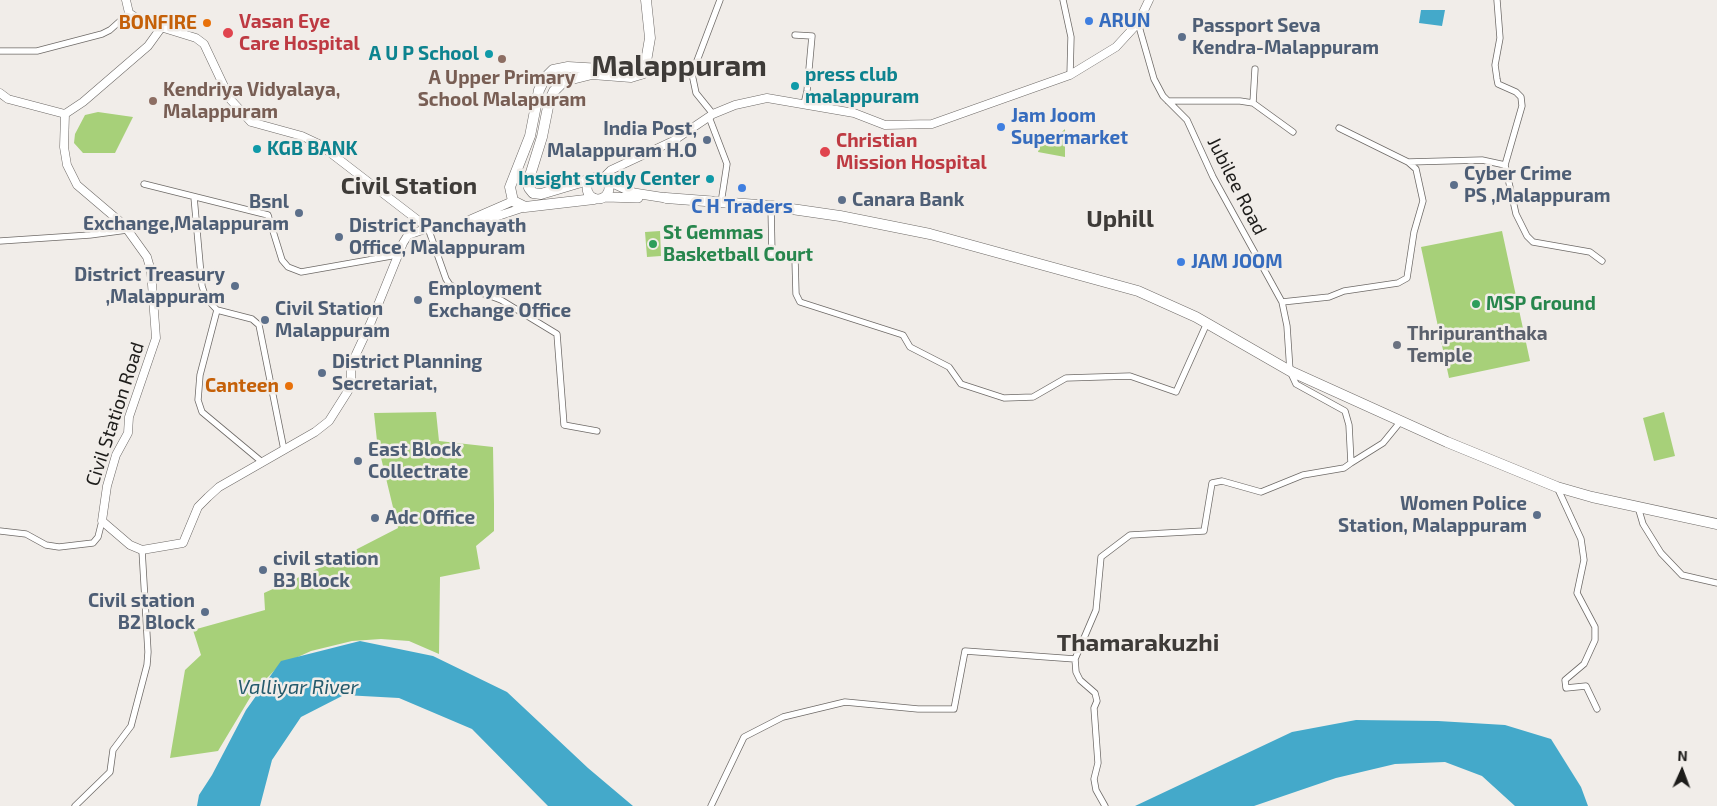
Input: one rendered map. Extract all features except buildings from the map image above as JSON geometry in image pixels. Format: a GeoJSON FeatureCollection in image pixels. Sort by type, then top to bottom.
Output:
{"type":"FeatureCollection","features":[{"type":"Feature","properties":{"kind":"highway"},"geometry":{"type":"LineString","coordinates":[[591,180],[541,194],[533,193],[528,188],[528,182],[554,91],[564,81],[592,74],[626,77],[640,76],[644,73],[650,38],[646,0]]}},
{"type":"Feature","properties":{"kind":"highway"},"geometry":{"type":"LineString","coordinates":[[594,198],[525,207],[513,201],[510,188],[530,136],[539,90],[545,78],[553,70],[568,67],[626,72],[638,71],[646,62]]}},
{"type":"Feature","properties":{"kind":"highway"},"geometry":{"type":"LineString","coordinates":[[666,198],[771,206],[840,216],[930,234],[1138,291],[1207,323],[1290,371],[1401,421],[1557,487],[1717,524]]}},
{"type":"Feature","properties":{"kind":"main road"},"geometry":{"type":"LineString","coordinates":[[126,0],[129,13],[141,21],[196,38],[204,44],[230,99],[251,122],[302,136],[319,144],[428,228]]}},
{"type":"Feature","properties":{"kind":"main road"},"geometry":{"type":"LineString","coordinates":[[604,179],[611,170],[673,142],[711,116],[735,105],[767,98],[854,114],[885,125],[914,126],[932,124],[1070,75],[1116,47],[1138,23],[1149,0]]}},
{"type":"Feature","properties":{"kind":"main road"},"geometry":{"type":"LineString","coordinates":[[0,94],[8,99],[65,114],[83,102],[148,46],[161,28]]}},
{"type":"Feature","properties":{"kind":"main road","name":"Civil Station Road"},"geometry":{"type":"LineString","coordinates":[[65,114],[64,147],[67,165],[77,186],[111,212],[127,230],[147,257],[151,271],[156,338],[130,417],[128,433],[116,455],[107,486],[102,521]]}},
{"type":"Feature","properties":{"kind":"main road"},"geometry":{"type":"LineString","coordinates":[[604,179],[610,189],[605,197]]}},
{"type":"Feature","properties":{"kind":"main road"},"geometry":{"type":"LineString","coordinates":[[604,179],[634,193],[666,198],[594,198],[587,190],[591,180],[604,179]]}},
{"type":"Feature","properties":{"kind":"main road"},"geometry":{"type":"LineString","coordinates":[[458,226],[513,201]]}},
{"type":"Feature","properties":{"kind":"main road"},"geometry":{"type":"LineString","coordinates":[[102,521],[130,545],[142,550],[183,543],[198,507],[219,487],[315,432],[329,421],[348,391],[351,381],[351,364],[371,322],[397,255],[408,235],[428,228],[444,229],[483,221],[525,207]]}},
{"type":"Feature","properties":{"kind":"street"},"geometry":{"type":"LineString","coordinates":[[720,0],[692,74],[696,93],[711,116],[727,164],[721,203]]}},
{"type":"Feature","properties":{"kind":"street"},"geometry":{"type":"LineString","coordinates":[[1063,0],[1071,37],[1070,75]]}},
{"type":"Feature","properties":{"kind":"street"},"geometry":{"type":"LineString","coordinates":[[1497,0],[1500,38],[1495,65],[1496,79],[1498,84],[1516,92],[1522,106],[1505,165],[1516,214],[1527,236],[1533,242],[1590,252],[1602,261]]}},
{"type":"Feature","properties":{"kind":"street"},"geometry":{"type":"LineString","coordinates":[[0,51],[37,51],[102,34],[110,30],[129,13]]}},
{"type":"Feature","properties":{"kind":"street","name":"Jubilee Road"},"geometry":{"type":"LineString","coordinates":[[1138,23],[1154,80],[1168,101],[1187,120],[1213,176],[1282,302],[1287,326],[1290,371]]}},
{"type":"Feature","properties":{"kind":"street"},"geometry":{"type":"LineString","coordinates":[[795,35],[812,36],[804,104]]}},
{"type":"Feature","properties":{"kind":"street"},"geometry":{"type":"LineString","coordinates":[[1253,103],[1255,69]]}},
{"type":"Feature","properties":{"kind":"street"},"geometry":{"type":"LineString","coordinates":[[1168,101],[1240,101],[1253,103],[1293,132]]}},
{"type":"Feature","properties":{"kind":"street"},"geometry":{"type":"LineString","coordinates":[[1282,302],[1329,297],[1344,291],[1398,283],[1407,278],[1414,232],[1423,201],[1416,169],[1408,162],[1339,128]]}},
{"type":"Feature","properties":{"kind":"street"},"geometry":{"type":"LineString","coordinates":[[1408,162],[1482,160],[1505,165]]}},
{"type":"Feature","properties":{"kind":"street"},"geometry":{"type":"LineString","coordinates":[[144,184],[268,215],[282,260],[288,267],[300,272],[397,255]]}},
{"type":"Feature","properties":{"kind":"street"},"geometry":{"type":"LineString","coordinates":[[194,197],[202,286],[206,298],[217,310],[252,319],[258,325],[284,450]]}},
{"type":"Feature","properties":{"kind":"street"},"geometry":{"type":"LineString","coordinates":[[771,206],[772,254],[795,259],[796,294],[800,302],[903,335],[910,346],[949,366],[961,384],[1004,398],[1032,397],[1066,378],[1130,376],[1176,392],[1207,323]]}},
{"type":"Feature","properties":{"kind":"street"},"geometry":{"type":"LineString","coordinates":[[428,228],[446,279],[450,285],[501,300],[557,334],[564,425],[597,431]]}},
{"type":"Feature","properties":{"kind":"street"},"geometry":{"type":"LineString","coordinates":[[0,241],[90,235],[127,230]]}},
{"type":"Feature","properties":{"kind":"street"},"geometry":{"type":"LineString","coordinates":[[217,310],[200,375],[198,400],[202,412],[262,462]]}},
{"type":"Feature","properties":{"kind":"street"},"geometry":{"type":"LineString","coordinates":[[1290,371],[1296,384],[1345,411],[1349,425],[1351,464]]}},
{"type":"Feature","properties":{"kind":"street"},"geometry":{"type":"LineString","coordinates":[[1106,806],[1096,790],[1094,779],[1098,763],[1094,708],[1097,701],[1095,693],[1080,680],[1076,672],[1075,659],[1096,610],[1101,556],[1130,535],[1204,531],[1212,483],[1222,481],[1260,492],[1303,475],[1344,468],[1383,443],[1401,421]]}},
{"type":"Feature","properties":{"kind":"street"},"geometry":{"type":"LineString","coordinates":[[1557,487],[1581,539],[1584,560],[1577,593],[1595,627],[1595,640],[1584,664],[1565,680],[1566,688],[1586,686],[1597,709]]}},
{"type":"Feature","properties":{"kind":"street"},"geometry":{"type":"LineString","coordinates":[[1638,507],[1643,524],[1661,554],[1682,575],[1717,583]]}},
{"type":"Feature","properties":{"kind":"street"},"geometry":{"type":"LineString","coordinates":[[0,531],[26,534],[46,545],[59,547],[93,543],[98,537],[102,521]]}},
{"type":"Feature","properties":{"kind":"street"},"geometry":{"type":"LineString","coordinates":[[75,806],[110,772],[113,750],[131,726],[147,665],[148,652],[142,550]]}},
{"type":"Feature","properties":{"kind":"street"},"geometry":{"type":"LineString","coordinates":[[711,806],[744,737],[783,717],[845,702],[918,709],[954,709],[966,652],[1075,659]]}},
{"type":"Feature","properties":{"kind":"green space"},"geometry":{"type":"Polygon","coordinates":[[[98,112],[133,117],[115,153],[83,153],[74,143],[75,134],[85,115],[98,112]]]}},
{"type":"Feature","properties":{"kind":"green space"},"geometry":{"type":"Polygon","coordinates":[[[1065,129],[1065,157],[1038,152],[1040,143],[1051,142],[1065,129]]]}},
{"type":"Feature","properties":{"kind":"green space","name":"St Gemmas Basketball Court"},"geometry":{"type":"Polygon","coordinates":[[[660,231],[661,256],[647,257],[645,232],[660,231]]]}},
{"type":"Feature","properties":{"kind":"green space","name":"MSP Ground"},"geometry":{"type":"Polygon","coordinates":[[[1502,231],[1530,361],[1449,378],[1421,247],[1502,231]]]}},
{"type":"Feature","properties":{"kind":"green space"},"geometry":{"type":"Polygon","coordinates":[[[436,412],[439,441],[493,447],[494,504],[494,531],[476,546],[480,569],[440,577],[439,654],[409,641],[381,639],[352,641],[311,651],[280,665],[254,691],[218,751],[170,758],[185,670],[201,655],[193,630],[265,610],[264,593],[328,564],[398,528],[377,441],[374,413],[436,412]]]}},
{"type":"Feature","properties":{"kind":"green space"},"geometry":{"type":"Polygon","coordinates":[[[1664,412],[1675,456],[1654,461],[1643,418],[1664,412]]]}},
{"type":"Feature","properties":{"kind":"water"},"geometry":{"type":"Polygon","coordinates":[[[1421,10],[1445,10],[1442,26],[1419,23],[1421,10]]]}},
{"type":"Feature","properties":{"kind":"water","name":"Valliyar River"},"geometry":{"type":"Polygon","coordinates":[[[360,641],[433,656],[507,692],[588,768],[633,806],[548,806],[472,729],[399,698],[344,695],[301,717],[272,760],[260,806],[197,806],[199,795],[212,775],[246,710],[281,661],[360,641]]]}},
{"type":"Feature","properties":{"kind":"water"},"geometry":{"type":"Polygon","coordinates":[[[1356,720],[1438,721],[1505,725],[1551,739],[1581,787],[1588,806],[1515,806],[1482,776],[1445,762],[1395,764],[1336,778],[1254,806],[1135,806],[1292,732],[1356,720]]]}},
{"type":"Feature","properties":{"kind":"place","name":"ARUN"},"geometry":{"type":"Point","coordinates":[1089,21]}},
{"type":"Feature","properties":{"kind":"place","name":"BONFIRE"},"geometry":{"type":"Point","coordinates":[207,23]}},
{"type":"Feature","properties":{"kind":"place","name":"Vasan Eye Care Hospital"},"geometry":{"type":"Point","coordinates":[228,33]}},
{"type":"Feature","properties":{"kind":"place","name":"Passport Seva Kendra-Malappuram"},"geometry":{"type":"Point","coordinates":[1182,37]}},
{"type":"Feature","properties":{"kind":"place","name":"A U P School"},"geometry":{"type":"Point","coordinates":[489,54]}},
{"type":"Feature","properties":{"kind":"place","name":"A Upper Primary School Malapuram"},"geometry":{"type":"Point","coordinates":[502,59]}},
{"type":"Feature","properties":{"kind":"place","name":"press club malappuram"},"geometry":{"type":"Point","coordinates":[795,86]}},
{"type":"Feature","properties":{"kind":"place","name":"Kendriya Vidyalaya, Malappuram"},"geometry":{"type":"Point","coordinates":[153,101]}},
{"type":"Feature","properties":{"kind":"place","name":"Jam Joom Supermarket"},"geometry":{"type":"Point","coordinates":[1001,127]}},
{"type":"Feature","properties":{"kind":"place","name":"India Post, Malappuram H.O"},"geometry":{"type":"Point","coordinates":[707,140]}},
{"type":"Feature","properties":{"kind":"place","name":"KGB BANK"},"geometry":{"type":"Point","coordinates":[257,149]}},
{"type":"Feature","properties":{"kind":"place","name":"Christian Mission Hospital"},"geometry":{"type":"Point","coordinates":[825,152]}},
{"type":"Feature","properties":{"kind":"place","name":"Insight study Center"},"geometry":{"type":"Point","coordinates":[710,179]}},
{"type":"Feature","properties":{"kind":"place","name":"Cyber Crime PS ,Malappuram"},"geometry":{"type":"Point","coordinates":[1454,185]}},
{"type":"Feature","properties":{"kind":"place","name":"C H Traders"},"geometry":{"type":"Point","coordinates":[742,188]}},
{"type":"Feature","properties":{"kind":"place","name":"Canara Bank"},"geometry":{"type":"Point","coordinates":[842,200]}},
{"type":"Feature","properties":{"kind":"place","name":"Bsnl Exchange,Malappuram"},"geometry":{"type":"Point","coordinates":[299,213]}},
{"type":"Feature","properties":{"kind":"place","name":"District Panchayath Office, Malappuram"},"geometry":{"type":"Point","coordinates":[339,237]}},
{"type":"Feature","properties":{"kind":"place","name":"St Gemmas Basketball Court"},"geometry":{"type":"Point","coordinates":[653,244]}},
{"type":"Feature","properties":{"kind":"place","name":"JAM JOOM"},"geometry":{"type":"Point","coordinates":[1181,262]}},
{"type":"Feature","properties":{"kind":"place","name":"District Treasury ,Malappuram"},"geometry":{"type":"Point","coordinates":[235,286]}},
{"type":"Feature","properties":{"kind":"place","name":"Employment Exchange Office"},"geometry":{"type":"Point","coordinates":[418,300]}},
{"type":"Feature","properties":{"kind":"place","name":"MSP Ground"},"geometry":{"type":"Point","coordinates":[1476,304]}},
{"type":"Feature","properties":{"kind":"place","name":"Civil Station Malappuram"},"geometry":{"type":"Point","coordinates":[265,320]}},
{"type":"Feature","properties":{"kind":"place","name":"Thripuranthaka Temple"},"geometry":{"type":"Point","coordinates":[1397,345]}},
{"type":"Feature","properties":{"kind":"place","name":"District Planning Secretariat,"},"geometry":{"type":"Point","coordinates":[322,373]}},
{"type":"Feature","properties":{"kind":"place","name":"Canteen"},"geometry":{"type":"Point","coordinates":[289,386]}},
{"type":"Feature","properties":{"kind":"place","name":"East Block Collectrate"},"geometry":{"type":"Point","coordinates":[358,461]}},
{"type":"Feature","properties":{"kind":"place","name":"Women Police Station, Malappuram"},"geometry":{"type":"Point","coordinates":[1537,515]}},
{"type":"Feature","properties":{"kind":"place","name":"Adc Office"},"geometry":{"type":"Point","coordinates":[375,518]}},
{"type":"Feature","properties":{"kind":"place","name":"civil station B3 Block"},"geometry":{"type":"Point","coordinates":[263,570]}},
{"type":"Feature","properties":{"kind":"place","name":"Civil station B2 Block"},"geometry":{"type":"Point","coordinates":[205,612]}},
{"type":"Feature","properties":{"kind":"district","name":"Malappuram"},"geometry":{"type":"Point","coordinates":[679,66]}},
{"type":"Feature","properties":{"kind":"district","name":"Civil Station"},"geometry":{"type":"Point","coordinates":[409,186]}},
{"type":"Feature","properties":{"kind":"district","name":"Uphill"},"geometry":{"type":"Point","coordinates":[1120,219]}},
{"type":"Feature","properties":{"kind":"district","name":"Thamarakuzhi"},"geometry":{"type":"Point","coordinates":[1138,643]}}]}
